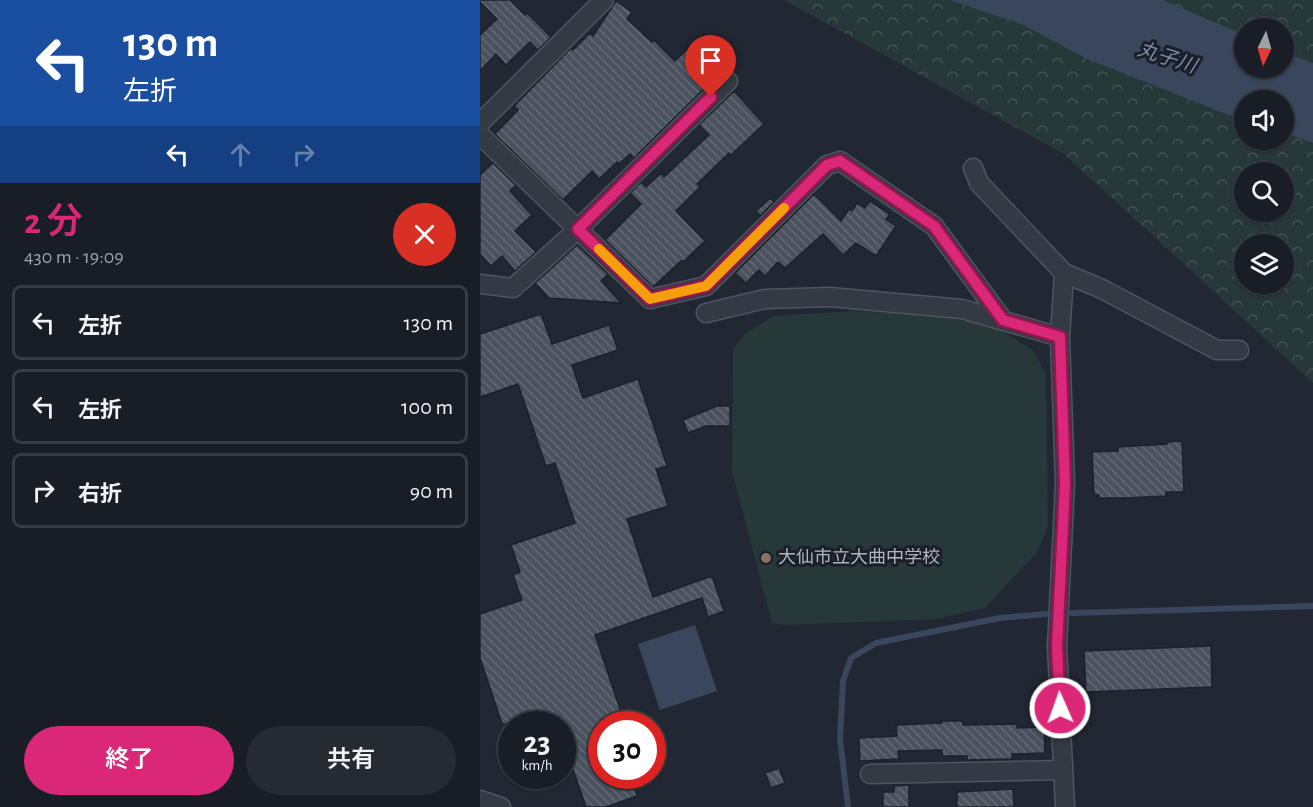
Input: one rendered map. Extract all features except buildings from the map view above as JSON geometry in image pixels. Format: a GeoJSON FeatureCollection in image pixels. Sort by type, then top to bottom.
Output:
{"type":"FeatureCollection","features":[{"type":"Feature","properties":{"kind":"street"},"geometry":{"type":"LineString","coordinates":[[480,123],[604,0]]}},
{"type":"Feature","properties":{"kind":"street"},"geometry":{"type":"LineString","coordinates":[[480,284],[513,288],[578,229],[728,81]]}},
{"type":"Feature","properties":{"kind":"street"},"geometry":{"type":"LineString","coordinates":[[480,135],[650,299],[706,286],[827,165],[840,161],[934,226],[1003,320]]}},
{"type":"Feature","properties":{"kind":"street"},"geometry":{"type":"LineString","coordinates":[[973,168],[980,183],[1064,273],[1102,289],[1217,350],[1239,350]]}},
{"type":"Feature","properties":{"kind":"street"},"geometry":{"type":"LineString","coordinates":[[1064,273],[1060,337],[1065,484],[1057,646],[1065,807]]}},
{"type":"Feature","properties":{"kind":"street"},"geometry":{"type":"LineString","coordinates":[[706,313],[765,298],[830,297],[962,309],[1060,337]]}},
{"type":"Feature","properties":{"kind":"street"},"geometry":{"type":"LineString","coordinates":[[870,774],[1063,770]]}},
{"type":"Feature","properties":{"kind":"street"},"geometry":{"type":"LineString","coordinates":[[480,800],[501,807]]}},
{"type":"Feature","properties":{"kind":"green space"},"geometry":{"type":"Polygon","coordinates":[[[784,0],[950,0],[1023,25],[1087,59],[1234,116],[1234,150],[1294,150],[1294,136],[1313,143],[1313,383],[1064,154],[784,0]]]}},
{"type":"Feature","properties":{"kind":"green space"},"geometry":{"type":"Polygon","coordinates":[[[1163,0],[1313,0],[1313,63],[1294,56],[1294,18],[1234,18],[1234,30],[1163,0]]]}},
{"type":"Feature","properties":{"kind":"green space"},"geometry":{"type":"Polygon","coordinates":[[[853,311],[944,316],[996,328],[1033,350],[1046,375],[1048,526],[1038,551],[985,608],[935,619],[784,625],[772,623],[732,471],[733,349],[746,333],[774,316],[853,311]]]}},
{"type":"Feature","properties":{"kind":"water","name":"丸子川"},"geometry":{"type":"Polygon","coordinates":[[[950,0],[1163,0],[1234,30],[1234,78],[1294,78],[1294,56],[1313,63],[1313,143],[1294,136],[1294,90],[1234,90],[1234,116],[1087,59],[1023,25],[950,0]]]}},
{"type":"Feature","properties":{"kind":"water"},"geometry":{"type":"Polygon","coordinates":[[[695,625],[717,691],[660,710],[638,644],[695,625]]]}},
{"type":"Feature","properties":{"kind":"waterway"},"geometry":{"type":"LineString","coordinates":[[1072,613],[1313,606]]}},
{"type":"Feature","properties":{"kind":"waterway"},"geometry":{"type":"LineString","coordinates":[[848,807],[840,739],[843,681],[851,658],[876,643],[1000,618],[1046,614]]}},
{"type":"Feature","properties":{"kind":"slow traffic"},"geometry":{"type":"LineString","coordinates":[[599,249],[650,299],[706,286],[784,208]]}},
{"type":"Feature","properties":{"kind":"place","name":"大仙市立大曲中学校"},"geometry":{"type":"Point","coordinates":[766,558]}},
{"type":"Feature","properties":{"kind":"route"},"geometry":{"type":"LineString","coordinates":[[711,97],[578,229],[650,299],[706,286],[827,165],[840,161],[934,226],[1003,320],[1060,337],[1065,484],[1057,646],[1060,708]]}}]}
